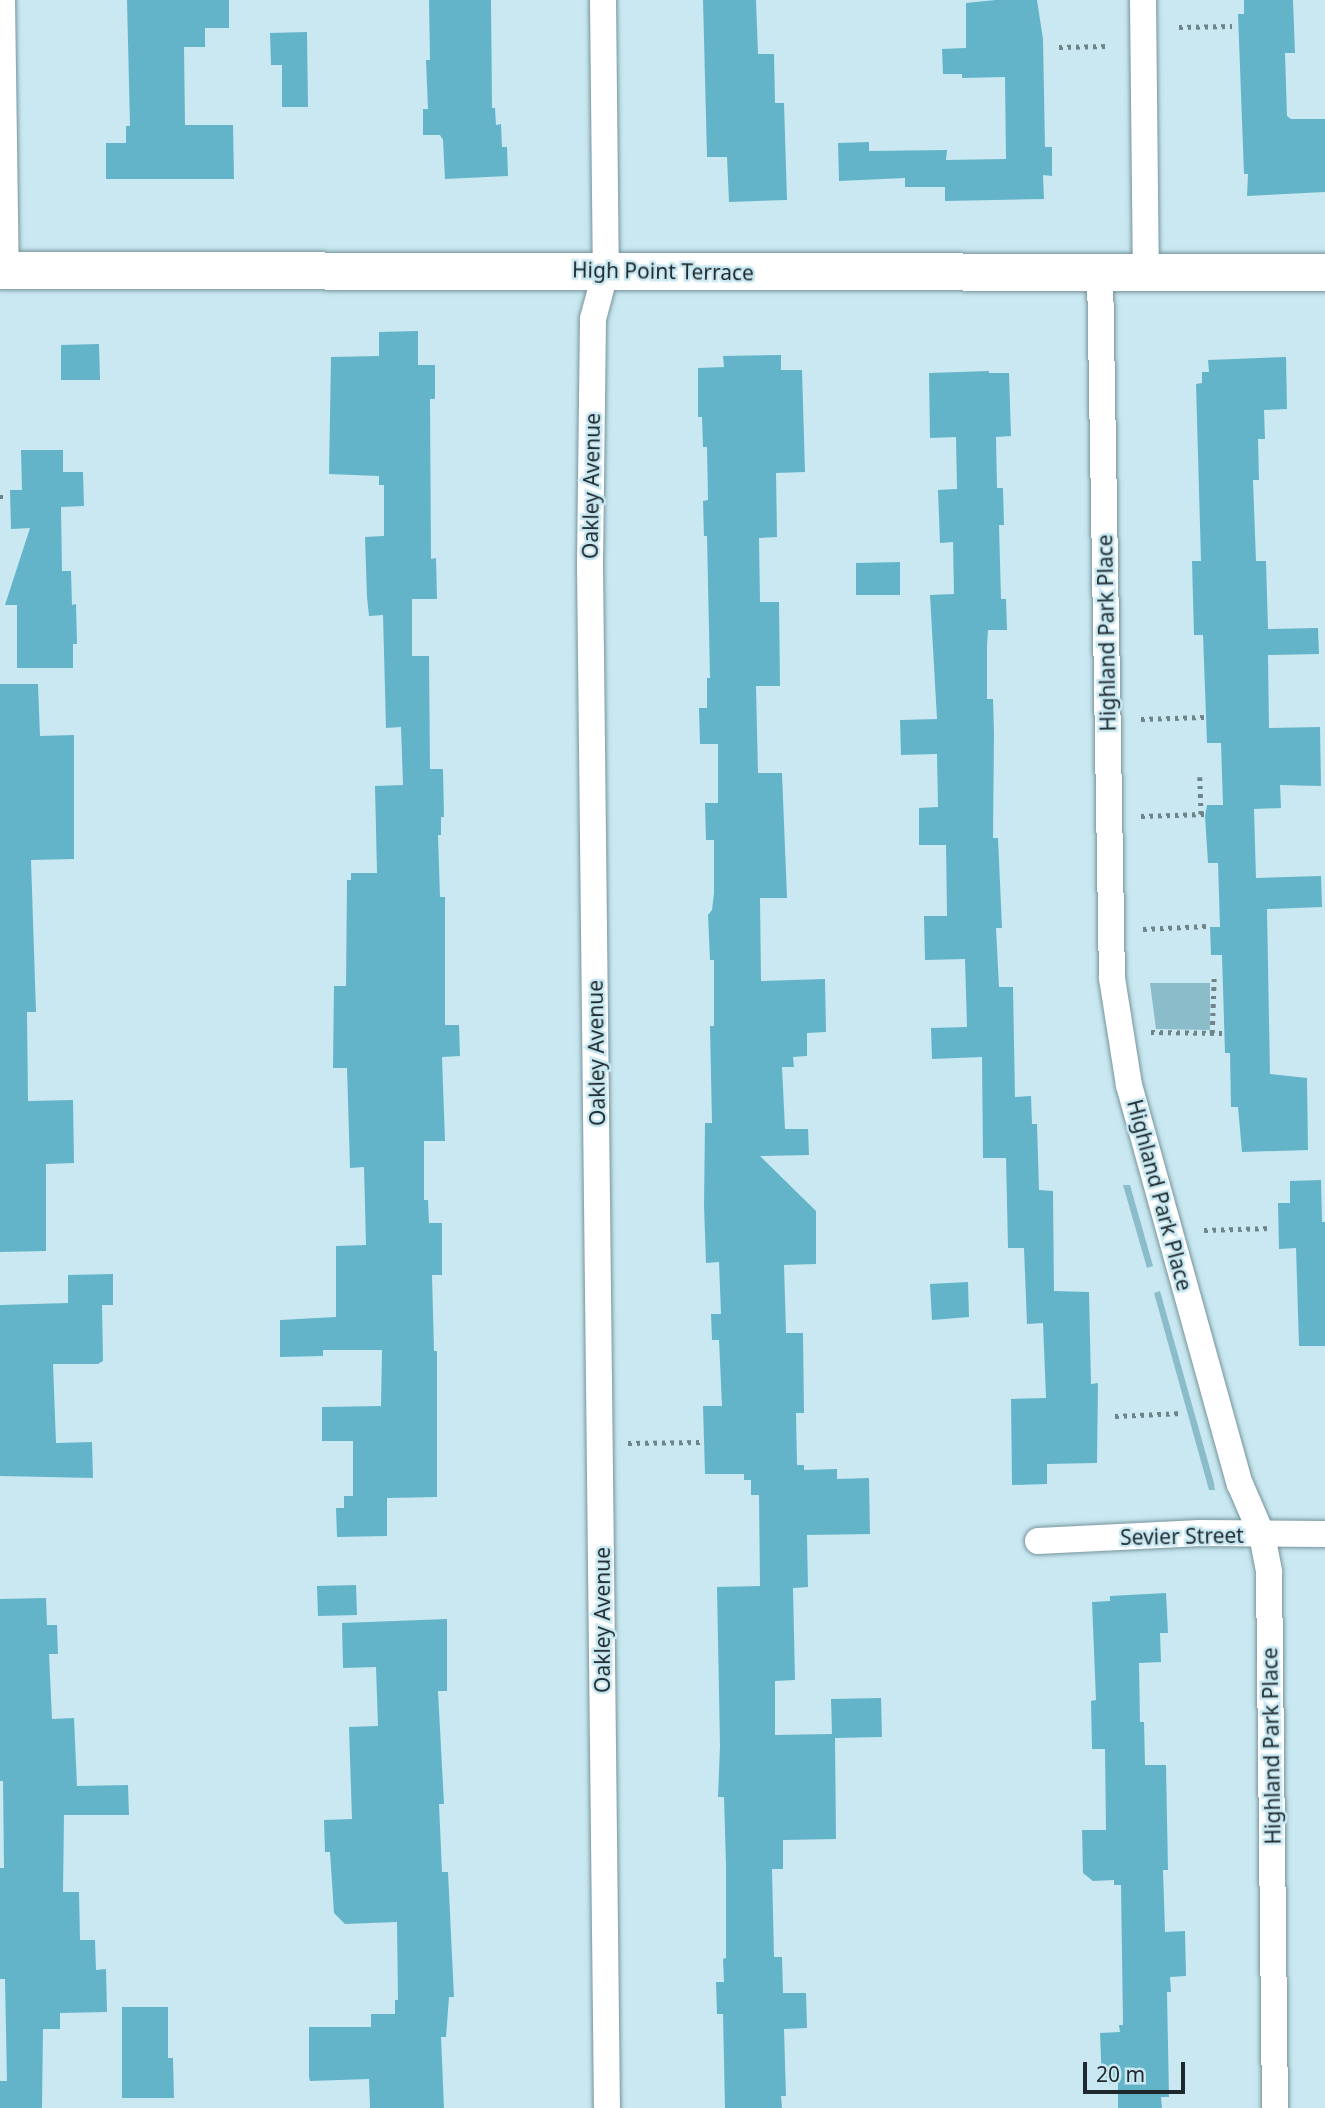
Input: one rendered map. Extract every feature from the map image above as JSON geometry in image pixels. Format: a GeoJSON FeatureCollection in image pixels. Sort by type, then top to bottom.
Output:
{"type":"FeatureCollection","features":[{"type":"Feature","properties":{"kind":"street"},"geometry":{"type":"LineString","coordinates":[[2,0],[3,270]]}},
{"type":"Feature","properties":{"kind":"street","name":"Oakley Avenue"},"geometry":{"type":"LineString","coordinates":[[603,0],[606,270],[593,320],[590,565],[607,2108]]}},
{"type":"Feature","properties":{"kind":"street"},"geometry":{"type":"LineString","coordinates":[[1143,0],[1146,271]]}},
{"type":"Feature","properties":{"kind":"street","name":"High Point Terrace"},"geometry":{"type":"LineString","coordinates":[[3,270],[1325,272]]}},
{"type":"Feature","properties":{"kind":"street","name":"Highland Park Place"},"geometry":{"type":"LineString","coordinates":[[1100,271],[1109,945],[1129,1085],[1240,1484],[1262,1535],[1269,1572],[1275,2108]]}},
{"type":"Feature","properties":{"kind":"street","name":"Sevier Street"},"geometry":{"type":"LineString","coordinates":[[1038,1541],[1200,1533],[1325,1534]]}},
{"type":"Feature","properties":{"kind":"path"},"geometry":{"type":"LineString","coordinates":[[1179,27],[1232,26]]}},
{"type":"Feature","properties":{"kind":"path"},"geometry":{"type":"LineString","coordinates":[[1059,47],[1110,46]]}},
{"type":"Feature","properties":{"kind":"path"},"geometry":{"type":"LineString","coordinates":[[0,497],[7,497]]}},
{"type":"Feature","properties":{"kind":"path"},"geometry":{"type":"LineString","coordinates":[[1141,719],[1204,718]]}},
{"type":"Feature","properties":{"kind":"path"},"geometry":{"type":"LineString","coordinates":[[1142,816],[1203,814],[1200,777]]}},
{"type":"Feature","properties":{"kind":"path"},"geometry":{"type":"LineString","coordinates":[[1143,929],[1207,926]]}},
{"type":"Feature","properties":{"kind":"path"},"geometry":{"type":"LineString","coordinates":[[1212,1033],[1214,976]]}},
{"type":"Feature","properties":{"kind":"path"},"geometry":{"type":"LineString","coordinates":[[1151,1032],[1222,1033]]}},
{"type":"Feature","properties":{"kind":"path"},"geometry":{"type":"LineString","coordinates":[[1204,1230],[1271,1228]]}},
{"type":"Feature","properties":{"kind":"path"},"geometry":{"type":"LineString","coordinates":[[1115,1416],[1183,1413]]}},
{"type":"Feature","properties":{"kind":"path"},"geometry":{"type":"LineString","coordinates":[[628,1443],[702,1442]]}},
{"type":"Feature","properties":{"kind":"shaded area"},"geometry":{"type":"Polygon","coordinates":[[[1150,983],[1210,983],[1210,1030],[1156,1029],[1150,983]]]}},
{"type":"Feature","properties":{"kind":"shaded area"},"geometry":{"type":"Polygon","coordinates":[[[1123,1185],[1130,1185],[1153,1266],[1147,1268],[1123,1185]]]}},
{"type":"Feature","properties":{"kind":"shaded area"},"geometry":{"type":"Polygon","coordinates":[[[1160,1291],[1215,1490],[1209,1490],[1154,1293],[1160,1291]]]}},
{"type":"Feature","properties":{"kind":"building"},"geometry":{"type":"Polygon","coordinates":[[[127,0],[229,0],[229,28],[205,28],[205,47],[184,47],[185,125],[233,125],[234,179],[106,179],[106,143],[126,143],[126,126],[130,126],[127,0]]]}},
{"type":"Feature","properties":{"kind":"building"},"geometry":{"type":"Polygon","coordinates":[[[429,0],[491,0],[492,108],[495,108],[496,125],[501,124],[502,147],[507,147],[508,176],[445,179],[443,140],[440,135],[423,135],[423,109],[428,109],[426,60],[430,60],[429,0]]]}},
{"type":"Feature","properties":{"kind":"building"},"geometry":{"type":"Polygon","coordinates":[[[703,0],[756,0],[758,54],[774,54],[775,103],[784,103],[787,200],[729,202],[727,157],[707,157],[703,0]]]}},
{"type":"Feature","properties":{"kind":"building"},"geometry":{"type":"Polygon","coordinates":[[[1037,0],[1043,39],[1045,147],[1052,147],[1052,176],[1043,175],[1044,199],[945,201],[945,187],[905,187],[905,178],[839,181],[838,143],[869,142],[869,151],[947,150],[946,160],[1006,159],[1005,77],[962,78],[962,74],[943,74],[942,49],[966,48],[966,3],[1037,0]]]}},
{"type":"Feature","properties":{"kind":"building"},"geometry":{"type":"Polygon","coordinates":[[[1244,0],[1293,0],[1295,53],[1285,53],[1287,116],[1291,119],[1325,119],[1325,192],[1247,196],[1238,14],[1244,14],[1244,0]]]}},
{"type":"Feature","properties":{"kind":"building"},"geometry":{"type":"Polygon","coordinates":[[[307,32],[308,107],[282,107],[282,65],[271,65],[270,33],[307,32]]]}},
{"type":"Feature","properties":{"kind":"building"},"geometry":{"type":"Polygon","coordinates":[[[418,331],[418,365],[435,365],[435,399],[430,399],[431,559],[436,558],[437,599],[412,599],[412,656],[429,656],[430,769],[443,769],[444,817],[441,817],[441,835],[438,835],[440,897],[445,897],[445,1025],[459,1025],[460,1056],[442,1057],[445,1141],[424,1141],[424,1200],[428,1200],[429,1223],[442,1223],[442,1275],[432,1275],[434,1351],[437,1351],[437,1497],[387,1498],[387,1536],[337,1537],[336,1508],[344,1508],[344,1496],[353,1496],[353,1441],[322,1441],[322,1407],[381,1406],[382,1350],[323,1350],[323,1356],[280,1357],[280,1320],[336,1317],[336,1246],[366,1245],[364,1167],[350,1168],[347,1068],[333,1068],[334,986],[346,986],[347,880],[351,880],[351,873],[377,873],[375,786],[403,785],[401,727],[386,728],[383,615],[369,616],[367,597],[365,537],[384,536],[384,485],[379,485],[379,476],[329,474],[331,357],[379,356],[379,332],[418,331]]]}},
{"type":"Feature","properties":{"kind":"building"},"geometry":{"type":"Polygon","coordinates":[[[99,344],[100,380],[61,380],[61,345],[99,344]]]}},
{"type":"Feature","properties":{"kind":"building"},"geometry":{"type":"Polygon","coordinates":[[[781,355],[781,370],[802,370],[805,472],[776,473],[777,537],[759,538],[760,602],[779,602],[780,686],[756,686],[758,773],[782,773],[787,898],[760,898],[761,981],[825,979],[826,1032],[807,1033],[807,1056],[793,1057],[794,1067],[782,1067],[785,1129],[808,1129],[809,1155],[760,1156],[816,1211],[816,1264],[784,1265],[786,1333],[803,1333],[804,1413],[796,1413],[797,1465],[804,1465],[804,1470],[837,1469],[837,1479],[869,1478],[870,1534],[807,1535],[808,1587],[793,1588],[795,1680],[775,1681],[775,1735],[832,1734],[831,1699],[881,1698],[882,1737],[835,1738],[836,1839],[783,1840],[783,1869],[772,1869],[774,1957],[782,1957],[783,1993],[806,1993],[807,2028],[784,2029],[786,2096],[781,2096],[782,2108],[725,2108],[723,2014],[717,2014],[716,1982],[724,1982],[723,1959],[726,1958],[724,1797],[718,1797],[720,1746],[717,1587],[760,1586],[759,1495],[751,1495],[751,1480],[744,1480],[744,1474],[705,1474],[703,1406],[722,1406],[719,1340],[712,1340],[711,1314],[721,1314],[719,1262],[706,1263],[704,1205],[705,1123],[712,1123],[710,1026],[714,1026],[714,960],[710,960],[708,915],[712,910],[714,893],[714,840],[706,840],[705,803],[718,803],[718,744],[700,744],[699,708],[707,708],[707,678],[710,678],[707,536],[704,536],[703,501],[708,500],[707,447],[703,447],[702,417],[698,417],[698,368],[724,367],[723,356],[781,355]]]}},
{"type":"Feature","properties":{"kind":"building"},"geometry":{"type":"Polygon","coordinates":[[[1286,357],[1287,409],[1264,410],[1265,439],[1258,439],[1259,480],[1253,480],[1256,561],[1266,561],[1268,629],[1318,628],[1319,654],[1268,655],[1269,728],[1320,727],[1321,786],[1280,785],[1281,808],[1254,809],[1256,878],[1321,876],[1322,907],[1267,909],[1270,1074],[1307,1078],[1308,1150],[1242,1152],[1238,1107],[1231,1107],[1230,1053],[1225,1053],[1222,955],[1211,955],[1210,927],[1220,927],[1218,863],[1208,863],[1205,816],[1207,805],[1223,805],[1221,743],[1207,743],[1203,635],[1194,635],[1192,561],[1201,561],[1196,384],[1202,383],[1202,372],[1209,372],[1208,360],[1286,357]]]}},
{"type":"Feature","properties":{"kind":"building"},"geometry":{"type":"Polygon","coordinates":[[[929,373],[1009,373],[1011,436],[996,437],[997,488],[1003,488],[1004,525],[999,525],[1001,599],[1006,599],[1007,630],[988,630],[987,646],[987,699],[993,699],[993,838],[998,838],[1002,928],[996,928],[999,987],[1013,987],[1015,1097],[1031,1096],[1032,1124],[1037,1124],[1039,1190],[1053,1191],[1054,1291],[1089,1292],[1091,1384],[1098,1383],[1097,1463],[1047,1464],[1047,1484],[1012,1485],[1011,1399],[1046,1398],[1043,1323],[1027,1324],[1024,1248],[1008,1248],[1006,1158],[983,1158],[982,1057],[932,1059],[931,1028],[967,1027],[965,959],[925,960],[924,916],[947,916],[946,845],[919,845],[919,808],[938,807],[937,754],[901,755],[900,720],[937,719],[930,595],[954,594],[953,542],[940,543],[938,490],[957,489],[956,437],[930,438],[929,373]]]}},
{"type":"Feature","properties":{"kind":"building"},"geometry":{"type":"Polygon","coordinates":[[[21,450],[63,450],[63,472],[83,472],[84,506],[61,507],[62,571],[71,571],[72,605],[76,604],[77,644],[73,644],[73,668],[17,668],[17,605],[5,605],[30,528],[11,529],[10,490],[22,490],[21,450]]]}},
{"type":"Feature","properties":{"kind":"building"},"geometry":{"type":"Polygon","coordinates":[[[900,562],[900,595],[856,595],[856,563],[900,562]]]}},
{"type":"Feature","properties":{"kind":"building"},"geometry":{"type":"Polygon","coordinates":[[[0,684],[38,684],[40,736],[74,735],[74,859],[31,860],[36,1012],[27,1012],[28,1101],[73,1100],[74,1163],[46,1164],[46,1251],[0,1252],[0,684]]]}},
{"type":"Feature","properties":{"kind":"building"},"geometry":{"type":"Polygon","coordinates":[[[1321,1180],[1322,1222],[1325,1222],[1325,1346],[1299,1346],[1296,1248],[1279,1249],[1278,1203],[1290,1203],[1290,1181],[1321,1180]]]}},
{"type":"Feature","properties":{"kind":"building"},"geometry":{"type":"Polygon","coordinates":[[[113,1274],[113,1305],[102,1305],[103,1361],[98,1364],[53,1364],[56,1443],[92,1442],[93,1478],[0,1476],[0,1305],[68,1303],[68,1275],[113,1274]]]}},
{"type":"Feature","properties":{"kind":"building"},"geometry":{"type":"Polygon","coordinates":[[[968,1282],[969,1317],[932,1320],[930,1284],[968,1282]]]}},
{"type":"Feature","properties":{"kind":"building"},"geometry":{"type":"Polygon","coordinates":[[[356,1585],[357,1615],[318,1616],[317,1586],[356,1585]]]}},
{"type":"Feature","properties":{"kind":"building"},"geometry":{"type":"Polygon","coordinates":[[[1166,1593],[1168,1633],[1160,1633],[1161,1662],[1139,1663],[1140,1722],[1144,1722],[1145,1765],[1166,1765],[1168,1870],[1163,1870],[1165,1932],[1185,1931],[1186,1976],[1170,1977],[1171,1992],[1167,1992],[1169,2097],[1161,2097],[1162,2108],[1118,2108],[1118,2084],[1102,2084],[1100,2033],[1120,2032],[1119,2025],[1123,2025],[1121,1885],[1114,1885],[1114,1880],[1093,1881],[1083,1873],[1082,1830],[1106,1830],[1105,1749],[1092,1749],[1091,1701],[1096,1700],[1092,1602],[1110,1601],[1110,1596],[1166,1593]]]}},
{"type":"Feature","properties":{"kind":"building"},"geometry":{"type":"Polygon","coordinates":[[[46,1598],[47,1625],[57,1625],[58,1654],[49,1654],[52,1719],[74,1718],[77,1786],[128,1785],[129,1815],[64,1815],[63,1892],[79,1892],[80,1940],[95,1940],[96,1970],[106,1969],[107,2012],[60,2013],[60,2029],[43,2029],[42,2108],[0,2108],[0,2081],[7,2081],[5,1979],[0,1979],[0,1868],[4,1868],[3,1781],[0,1781],[0,1599],[46,1598]]]}},
{"type":"Feature","properties":{"kind":"building"},"geometry":{"type":"Polygon","coordinates":[[[447,1619],[447,1691],[438,1691],[444,1804],[439,1804],[442,1872],[448,1872],[454,1997],[449,1997],[446,2037],[441,2037],[444,2108],[370,2108],[369,2079],[310,2081],[309,2077],[309,2027],[371,2027],[371,2014],[395,2014],[395,2000],[398,2000],[397,1922],[345,1924],[334,1913],[330,1852],[325,1852],[324,1820],[352,1819],[349,1727],[378,1726],[376,1667],[343,1668],[342,1623],[447,1619]]]}},
{"type":"Feature","properties":{"kind":"building"},"geometry":{"type":"Polygon","coordinates":[[[122,2007],[168,2007],[168,2058],[173,2058],[174,2098],[122,2098],[122,2007]]]}}]}
